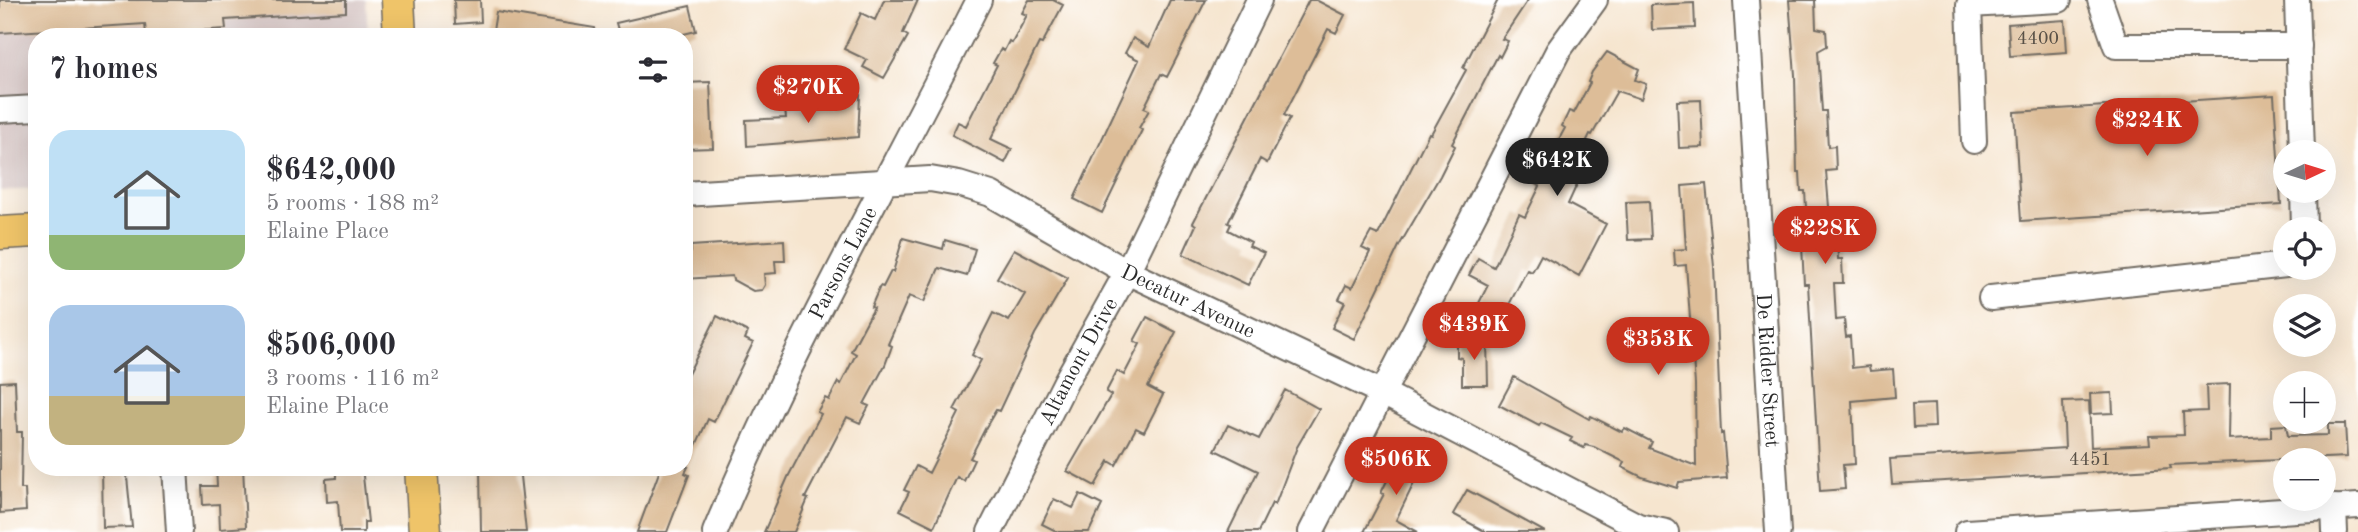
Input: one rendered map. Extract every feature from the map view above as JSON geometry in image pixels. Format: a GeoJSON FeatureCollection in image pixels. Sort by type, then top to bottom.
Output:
{"type":"FeatureCollection","features":[{"type":"Feature","properties":{"kind":"main road"},"geometry":{"type":"LineString","coordinates":[[398,0],[400,28]]}},
{"type":"Feature","properties":{"kind":"main road"},"geometry":{"type":"LineString","coordinates":[[0,233],[28,231]]}},
{"type":"Feature","properties":{"kind":"main road"},"geometry":{"type":"LineString","coordinates":[[422,476],[425,532]]}},
{"type":"Feature","properties":{"kind":"street","name":"Parsons Lane"},"geometry":{"type":"LineString","coordinates":[[715,532],[748,451],[828,289],[888,180],[979,0]]}},
{"type":"Feature","properties":{"kind":"street","name":"Altamont Drive"},"geometry":{"type":"LineString","coordinates":[[990,532],[1066,381],[1127,272],[1259,0]]}},
{"type":"Feature","properties":{"kind":"street"},"geometry":{"type":"LineString","coordinates":[[1311,532],[1558,51],[1595,0]]}},
{"type":"Feature","properties":{"kind":"street","name":"De Ridder Street"},"geometry":{"type":"LineString","coordinates":[[1746,0],[1778,532]]}},
{"type":"Feature","properties":{"kind":"street"},"geometry":{"type":"LineString","coordinates":[[1974,141],[1969,5],[2059,0]]}},
{"type":"Feature","properties":{"kind":"street"},"geometry":{"type":"LineString","coordinates":[[2100,0],[2116,46],[2299,46]]}},
{"type":"Feature","properties":{"kind":"street"},"geometry":{"type":"LineString","coordinates":[[2297,0],[2302,140]]}},
{"type":"Feature","properties":{"kind":"street"},"geometry":{"type":"LineString","coordinates":[[0,110],[28,108]]}},
{"type":"Feature","properties":{"kind":"street","name":"Decatur Avenue"},"geometry":{"type":"LineString","coordinates":[[693,193],[930,179],[959,184],[990,194],[1127,272],[1381,392],[1639,526],[1666,532]]}},
{"type":"Feature","properties":{"kind":"street"},"geometry":{"type":"LineString","coordinates":[[1992,298],[2273,266]]}},
{"type":"Feature","properties":{"kind":"street"},"geometry":{"type":"LineString","coordinates":[[175,476],[178,532]]}},
{"type":"Feature","properties":{"kind":"street"},"geometry":{"type":"LineString","coordinates":[[1967,532],[2053,530],[2346,506],[2335,532]]}},
{"type":"Feature","properties":{"kind":"shaded area"},"geometry":{"type":"Polygon","coordinates":[[[0,0],[366,0],[368,28],[28,28],[28,189],[0,191],[0,0]]]}},
{"type":"Feature","properties":{"kind":"building"},"geometry":{"type":"Polygon","coordinates":[[[0,0],[346,0],[346,12],[225,20],[226,28],[145,28],[145,24],[28,28],[28,31],[0,33],[0,0]]]}},
{"type":"Feature","properties":{"kind":"building"},"geometry":{"type":"Polygon","coordinates":[[[454,0],[480,0],[481,22],[455,24],[454,0]]]}},
{"type":"Feature","properties":{"kind":"building"},"geometry":{"type":"Polygon","coordinates":[[[884,0],[918,0],[903,33],[908,36],[884,78],[863,67],[867,60],[844,49],[861,13],[875,20],[884,0]]]}},
{"type":"Feature","properties":{"kind":"building"},"geometry":{"type":"Polygon","coordinates":[[[1029,0],[1053,0],[1063,5],[1042,44],[1039,43],[991,139],[1012,149],[1005,163],[952,135],[958,122],[966,126],[997,65],[993,63],[1001,49],[1004,51],[1009,41],[1012,43],[1027,15],[1022,13],[1029,0]]]}},
{"type":"Feature","properties":{"kind":"building"},"geometry":{"type":"Polygon","coordinates":[[[1170,0],[1206,0],[1167,77],[1161,74],[1144,108],[1149,110],[1139,128],[1142,130],[1102,213],[1074,199],[1139,60],[1125,53],[1133,38],[1149,47],[1170,0]]]}},
{"type":"Feature","properties":{"kind":"building"},"geometry":{"type":"Polygon","coordinates":[[[1309,0],[1316,0],[1345,15],[1336,33],[1328,29],[1284,115],[1290,118],[1267,163],[1260,159],[1228,223],[1231,224],[1228,230],[1251,242],[1249,246],[1264,253],[1248,285],[1183,254],[1196,225],[1193,223],[1309,0]]]}},
{"type":"Feature","properties":{"kind":"building"},"geometry":{"type":"Polygon","coordinates":[[[1498,0],[1528,0],[1502,39],[1508,41],[1452,144],[1455,146],[1440,176],[1399,246],[1354,339],[1332,328],[1345,302],[1339,299],[1346,285],[1352,288],[1370,252],[1362,248],[1371,232],[1378,235],[1429,133],[1431,134],[1466,70],[1463,68],[1498,0]]]}},
{"type":"Feature","properties":{"kind":"building"},"geometry":{"type":"Polygon","coordinates":[[[1789,0],[1815,0],[1816,28],[1826,30],[1827,46],[1818,51],[1822,111],[1826,111],[1828,147],[1835,146],[1836,170],[1826,171],[1831,231],[1837,231],[1838,259],[1842,259],[1843,283],[1834,283],[1836,320],[1844,319],[1846,337],[1850,336],[1852,368],[1869,366],[1870,371],[1893,369],[1895,397],[1852,401],[1855,464],[1843,465],[1845,489],[1820,491],[1808,284],[1804,284],[1801,226],[1807,225],[1805,191],[1801,191],[1800,172],[1797,172],[1795,75],[1789,0]]]}},
{"type":"Feature","properties":{"kind":"building"},"geometry":{"type":"Polygon","coordinates":[[[1694,3],[1695,28],[1652,30],[1651,5],[1694,3]]]}},
{"type":"Feature","properties":{"kind":"building"},"geometry":{"type":"Polygon","coordinates":[[[690,6],[696,31],[693,32],[693,28],[617,28],[616,23],[690,6]]]}},
{"type":"Feature","properties":{"kind":"building"},"geometry":{"type":"Polygon","coordinates":[[[496,12],[595,28],[493,28],[496,12]]]}},
{"type":"Feature","properties":{"kind":"building"},"geometry":{"type":"Polygon","coordinates":[[[2065,20],[2067,52],[2010,56],[2008,24],[2065,20]]]}},
{"type":"Feature","properties":{"kind":"building"},"geometry":{"type":"Polygon","coordinates":[[[1607,52],[1639,69],[1635,80],[1646,84],[1641,99],[1617,91],[1592,135],[1590,134],[1570,175],[1579,180],[1568,204],[1606,224],[1579,276],[1541,255],[1532,272],[1527,270],[1500,322],[1476,309],[1488,285],[1469,275],[1478,258],[1494,267],[1519,214],[1525,217],[1540,186],[1535,184],[1565,128],[1562,126],[1569,111],[1574,113],[1590,83],[1588,82],[1592,72],[1607,52]]]}},
{"type":"Feature","properties":{"kind":"building"},"geometry":{"type":"Polygon","coordinates":[[[710,82],[713,148],[693,149],[693,83],[710,82]]]}},
{"type":"Feature","properties":{"kind":"building"},"geometry":{"type":"Polygon","coordinates":[[[860,95],[858,137],[747,146],[746,120],[786,118],[785,110],[839,108],[838,97],[860,95]]]}},
{"type":"Feature","properties":{"kind":"building"},"geometry":{"type":"Polygon","coordinates":[[[2274,95],[2277,140],[2273,140],[2273,203],[2281,204],[2021,221],[2014,112],[2274,95]]]}},
{"type":"Feature","properties":{"kind":"building"},"geometry":{"type":"Polygon","coordinates":[[[1701,100],[1703,147],[1679,148],[1677,101],[1701,100]]]}},
{"type":"Feature","properties":{"kind":"building"},"geometry":{"type":"Polygon","coordinates":[[[1706,184],[1714,267],[1721,434],[1723,433],[1727,478],[1679,482],[1677,488],[1642,477],[1622,467],[1624,462],[1594,447],[1585,445],[1584,448],[1570,441],[1572,438],[1541,423],[1539,426],[1499,405],[1514,377],[1589,419],[1591,416],[1622,432],[1625,428],[1652,442],[1649,448],[1696,466],[1695,384],[1686,265],[1675,266],[1674,250],[1686,249],[1682,186],[1706,184]]]}},
{"type":"Feature","properties":{"kind":"building"},"geometry":{"type":"Polygon","coordinates":[[[1649,201],[1651,239],[1628,240],[1626,202],[1649,201]]]}},
{"type":"Feature","properties":{"kind":"building"},"geometry":{"type":"Polygon","coordinates":[[[903,238],[943,249],[945,240],[975,249],[967,276],[939,268],[924,302],[909,296],[888,344],[892,346],[885,365],[864,404],[869,406],[860,423],[847,417],[805,498],[808,499],[794,532],[764,532],[788,477],[821,414],[817,412],[825,398],[829,400],[838,382],[841,384],[856,354],[851,351],[874,308],[871,307],[880,286],[883,287],[891,271],[893,272],[903,238]]]}},
{"type":"Feature","properties":{"kind":"building"},"geometry":{"type":"Polygon","coordinates":[[[784,240],[785,261],[775,261],[776,273],[764,274],[765,285],[762,290],[753,291],[733,280],[732,276],[693,278],[693,246],[784,240]]]}},
{"type":"Feature","properties":{"kind":"building"},"geometry":{"type":"Polygon","coordinates":[[[1014,249],[1068,278],[1035,334],[999,411],[996,410],[970,458],[974,460],[964,481],[957,477],[934,527],[900,510],[909,492],[904,490],[916,466],[929,473],[959,413],[954,410],[981,360],[972,355],[993,313],[1009,321],[1025,294],[997,278],[1014,249]]]}},
{"type":"Feature","properties":{"kind":"building"},"geometry":{"type":"Polygon","coordinates":[[[717,316],[748,332],[745,339],[753,343],[714,422],[708,419],[693,452],[693,364],[717,316]]]}},
{"type":"Feature","properties":{"kind":"building"},"geometry":{"type":"Polygon","coordinates":[[[1147,317],[1176,332],[1148,387],[1163,395],[1144,432],[1136,428],[1116,465],[1109,461],[1095,486],[1067,471],[1111,395],[1106,392],[1117,371],[1124,375],[1140,344],[1134,341],[1147,317]]]}},
{"type":"Feature","properties":{"kind":"building"},"geometry":{"type":"Polygon","coordinates":[[[1457,340],[1487,340],[1488,385],[1462,385],[1462,358],[1457,357],[1457,340]]]}},
{"type":"Feature","properties":{"kind":"building"},"geometry":{"type":"Polygon","coordinates":[[[15,381],[17,432],[22,432],[21,489],[25,489],[26,511],[0,513],[0,382],[15,381]]]}},
{"type":"Feature","properties":{"kind":"building"},"geometry":{"type":"Polygon","coordinates":[[[2230,384],[2229,439],[2271,437],[2273,426],[2273,434],[2288,436],[2336,434],[2336,424],[2345,424],[2347,457],[2336,457],[2336,448],[2273,448],[2273,460],[1892,484],[1890,459],[2065,448],[2063,402],[2089,401],[2091,447],[2150,444],[2149,436],[2184,435],[2183,412],[2207,411],[2206,385],[2230,384]]]}},
{"type":"Feature","properties":{"kind":"building"},"geometry":{"type":"Polygon","coordinates":[[[1285,390],[1319,409],[1297,447],[1275,505],[1272,503],[1258,532],[1228,532],[1258,471],[1215,450],[1228,425],[1259,439],[1285,390]]]}},
{"type":"Feature","properties":{"kind":"building"},"geometry":{"type":"Polygon","coordinates":[[[2112,393],[2113,413],[2091,414],[2090,394],[2112,393]]]}},
{"type":"Feature","properties":{"kind":"building"},"geometry":{"type":"Polygon","coordinates":[[[1934,404],[1935,427],[1913,428],[1912,405],[1934,404]]]}},
{"type":"Feature","properties":{"kind":"building"},"geometry":{"type":"Polygon","coordinates":[[[1400,454],[1426,467],[1419,481],[1416,479],[1396,520],[1418,532],[1364,532],[1384,494],[1381,493],[1400,454]]]}},
{"type":"Feature","properties":{"kind":"building"},"geometry":{"type":"Polygon","coordinates":[[[102,476],[127,476],[132,527],[103,528],[102,476]]]}},
{"type":"Feature","properties":{"kind":"building"},"geometry":{"type":"Polygon","coordinates":[[[216,476],[243,476],[246,527],[220,529],[219,504],[203,505],[202,486],[217,486],[216,476]]]}},
{"type":"Feature","properties":{"kind":"building"},"geometry":{"type":"Polygon","coordinates":[[[363,476],[368,522],[364,522],[364,532],[340,532],[338,501],[327,502],[326,479],[363,476]]]}},
{"type":"Feature","properties":{"kind":"building"},"geometry":{"type":"Polygon","coordinates":[[[480,476],[520,476],[526,532],[481,532],[480,476]]]}},
{"type":"Feature","properties":{"kind":"building"},"geometry":{"type":"Polygon","coordinates":[[[658,476],[689,476],[667,532],[637,532],[658,476]]]}},
{"type":"Feature","properties":{"kind":"building"},"geometry":{"type":"Polygon","coordinates":[[[1467,490],[1545,532],[1486,532],[1453,514],[1467,490]]]}},
{"type":"Feature","properties":{"kind":"building"},"geometry":{"type":"Polygon","coordinates":[[[1080,494],[1102,505],[1089,532],[1058,532],[1042,524],[1054,499],[1073,508],[1080,494]]]}}]}
